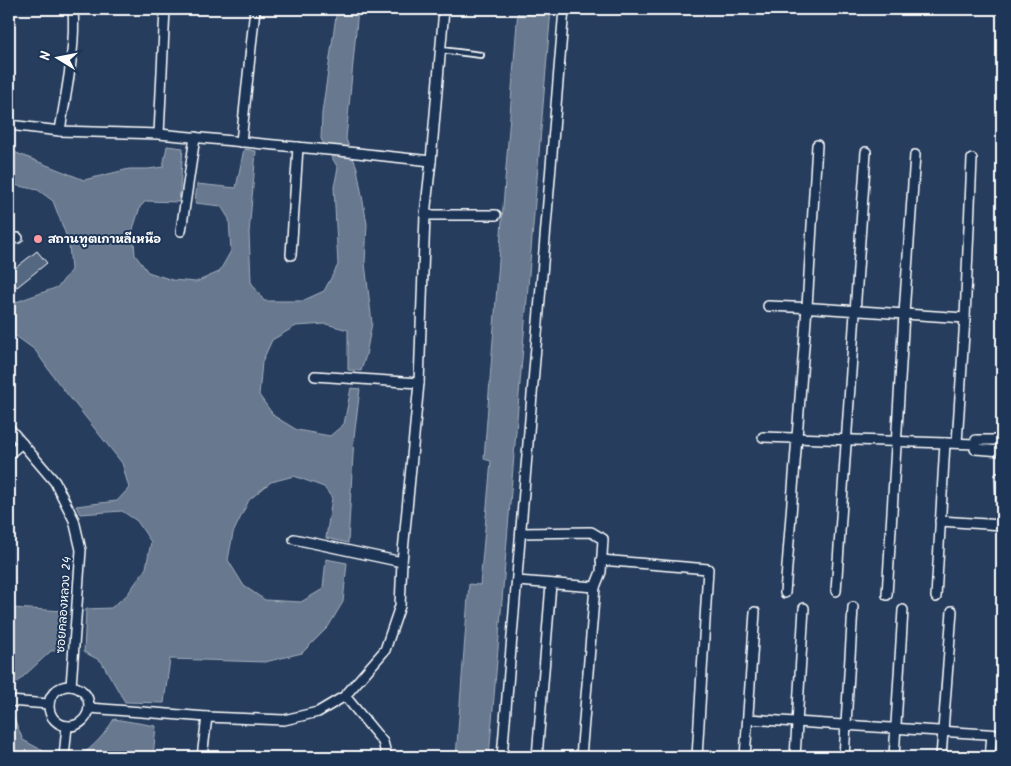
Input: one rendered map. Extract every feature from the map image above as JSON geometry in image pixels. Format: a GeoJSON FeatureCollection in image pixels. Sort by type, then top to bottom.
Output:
{"type":"FeatureCollection","features":[{"type":"Feature","properties":{"kind":"street"},"geometry":{"type":"LineString","coordinates":[[60,131],[71,55],[73,9]]}},
{"type":"Feature","properties":{"kind":"street"},"geometry":{"type":"LineString","coordinates":[[159,134],[166,9]]}},
{"type":"Feature","properties":{"kind":"street"},"geometry":{"type":"LineString","coordinates":[[241,142],[255,9]]}},
{"type":"Feature","properties":{"kind":"street"},"geometry":{"type":"LineString","coordinates":[[89,708],[208,717],[284,720],[318,712],[346,696],[385,650],[400,606],[402,562],[419,384],[425,215],[444,9]]}},
{"type":"Feature","properties":{"kind":"street"},"geometry":{"type":"LineString","coordinates":[[502,757],[564,9]]}},
{"type":"Feature","properties":{"kind":"street"},"geometry":{"type":"LineString","coordinates":[[9,125],[60,131],[195,137],[431,161]]}},
{"type":"Feature","properties":{"kind":"street"},"geometry":{"type":"LineString","coordinates":[[181,231],[195,137]]}},
{"type":"Feature","properties":{"kind":"street"},"geometry":{"type":"LineString","coordinates":[[785,593],[807,307],[817,146]]}},
{"type":"Feature","properties":{"kind":"street"},"geometry":{"type":"LineString","coordinates":[[291,255],[298,147]]}},
{"type":"Feature","properties":{"kind":"street"},"geometry":{"type":"LineString","coordinates":[[836,592],[866,152]]}},
{"type":"Feature","properties":{"kind":"street"},"geometry":{"type":"LineString","coordinates":[[887,595],[915,155]]}},
{"type":"Feature","properties":{"kind":"street"},"geometry":{"type":"LineString","coordinates":[[956,444],[965,318],[972,159]]}},
{"type":"Feature","properties":{"kind":"street"},"geometry":{"type":"LineString","coordinates":[[425,215],[496,215]]}},
{"type":"Feature","properties":{"kind":"street"},"geometry":{"type":"LineString","coordinates":[[768,306],[965,318]]}},
{"type":"Feature","properties":{"kind":"street"},"geometry":{"type":"LineString","coordinates":[[315,376],[419,384]]}},
{"type":"Feature","properties":{"kind":"street","name":"ซอยคลองหลวง 24"},"geometry":{"type":"LineString","coordinates":[[9,428],[55,482],[74,520],[81,550],[71,686]]}},
{"type":"Feature","properties":{"kind":"street"},"geometry":{"type":"LineString","coordinates":[[763,437],[976,444]]}},
{"type":"Feature","properties":{"kind":"street"},"geometry":{"type":"LineString","coordinates":[[1002,440],[976,440],[976,449],[1002,451]]}},
{"type":"Feature","properties":{"kind":"street"},"geometry":{"type":"LineString","coordinates":[[9,454],[22,443]]}},
{"type":"Feature","properties":{"kind":"street"},"geometry":{"type":"LineString","coordinates":[[936,597],[945,443]]}},
{"type":"Feature","properties":{"kind":"street"},"geometry":{"type":"LineString","coordinates":[[1000,477],[1002,519]]}},
{"type":"Feature","properties":{"kind":"street"},"geometry":{"type":"LineString","coordinates":[[940,521],[1002,525]]}},
{"type":"Feature","properties":{"kind":"street"},"geometry":{"type":"LineString","coordinates":[[521,533],[590,532],[603,539],[600,572],[595,587],[581,757]]}},
{"type":"Feature","properties":{"kind":"street"},"geometry":{"type":"LineString","coordinates":[[294,539],[402,562]]}},
{"type":"Feature","properties":{"kind":"street"},"geometry":{"type":"LineString","coordinates":[[601,560],[708,570],[697,757]]}},
{"type":"Feature","properties":{"kind":"street"},"geometry":{"type":"LineString","coordinates":[[517,581],[595,587]]}},
{"type":"Feature","properties":{"kind":"street"},"geometry":{"type":"LineString","coordinates":[[536,757],[551,584]]}},
{"type":"Feature","properties":{"kind":"street"},"geometry":{"type":"LineString","coordinates":[[844,757],[854,607]]}},
{"type":"Feature","properties":{"kind":"street"},"geometry":{"type":"LineString","coordinates":[[795,757],[804,608]]}},
{"type":"Feature","properties":{"kind":"street"},"geometry":{"type":"LineString","coordinates":[[894,757],[903,610]]}},
{"type":"Feature","properties":{"kind":"street"},"geometry":{"type":"LineString","coordinates":[[941,757],[952,611]]}},
{"type":"Feature","properties":{"kind":"street"},"geometry":{"type":"LineString","coordinates":[[745,757],[755,612]]}},
{"type":"Feature","properties":{"kind":"street"},"geometry":{"type":"LineString","coordinates":[[65,686],[77,687],[89,701],[88,714],[79,724],[74,726],[61,725],[52,716],[49,704],[50,698],[59,689],[65,686]]}},
{"type":"Feature","properties":{"kind":"street"},"geometry":{"type":"LineString","coordinates":[[346,696],[383,742],[387,757]]}},
{"type":"Feature","properties":{"kind":"street"},"geometry":{"type":"LineString","coordinates":[[9,701],[49,704]]}},
{"type":"Feature","properties":{"kind":"street"},"geometry":{"type":"LineString","coordinates":[[202,757],[208,717]]}},
{"type":"Feature","properties":{"kind":"street"},"geometry":{"type":"LineString","coordinates":[[748,719],[1002,735]]}},
{"type":"Feature","properties":{"kind":"street"},"geometry":{"type":"LineString","coordinates":[[64,757],[67,726]]}},
{"type":"Feature","properties":{"kind":"street"},"geometry":{"type":"LineString","coordinates":[[990,757],[992,734]]}},
{"type":"Feature","properties":{"kind":"lane"},"geometry":{"type":"LineString","coordinates":[[440,50],[482,55]]}},
{"type":"Feature","properties":{"kind":"water"},"geometry":{"type":"Polygon","coordinates":[[[337,9],[358,9],[346,139],[357,168],[367,224],[365,263],[372,323],[366,355],[361,371],[348,370],[348,330],[326,324],[296,326],[272,340],[262,362],[259,395],[274,416],[297,430],[330,436],[344,424],[351,388],[360,389],[354,437],[348,543],[326,538],[332,498],[324,487],[294,476],[271,482],[249,500],[233,533],[228,560],[244,586],[265,600],[301,602],[323,589],[326,559],[347,563],[343,602],[328,627],[302,653],[265,662],[170,659],[164,703],[125,702],[101,661],[84,652],[86,609],[111,608],[127,595],[146,568],[151,542],[137,521],[122,511],[80,514],[76,506],[117,501],[129,488],[122,463],[56,380],[35,350],[9,331],[9,303],[58,287],[71,270],[69,243],[53,201],[38,190],[9,184],[9,150],[84,180],[129,169],[163,167],[167,146],[183,148],[179,202],[146,201],[140,207],[133,229],[135,255],[148,272],[172,280],[196,282],[219,272],[231,251],[229,219],[221,206],[195,203],[197,184],[236,188],[244,149],[256,151],[249,233],[251,282],[264,301],[302,301],[324,291],[338,265],[334,187],[338,168],[321,139],[322,113],[337,9]]]}},
{"type":"Feature","properties":{"kind":"water"},"geometry":{"type":"Polygon","coordinates":[[[518,9],[551,9],[489,757],[456,757],[469,584],[480,585],[491,461],[484,459],[518,9]]]}},
{"type":"Feature","properties":{"kind":"water"},"geometry":{"type":"Polygon","coordinates":[[[9,552],[12,567],[12,608],[65,611],[62,650],[51,651],[12,687],[9,687],[9,552]]]}},
{"type":"Feature","properties":{"kind":"water"},"geometry":{"type":"Polygon","coordinates":[[[9,714],[12,714],[23,740],[51,755],[51,757],[9,757],[9,714]]]}},
{"type":"Feature","properties":{"kind":"water"},"geometry":{"type":"Polygon","coordinates":[[[114,719],[156,726],[153,757],[78,757],[99,740],[114,719]]]}},
{"type":"Feature","properties":{"kind":"building"},"geometry":{"type":"Polygon","coordinates":[[[37,251],[47,263],[17,287],[9,277],[9,273],[37,251]]]}},
{"type":"Feature","properties":{"kind":"place","name":"สถานทูตเกาหลีเหนือ"},"geometry":{"type":"Point","coordinates":[38,239]}}]}
